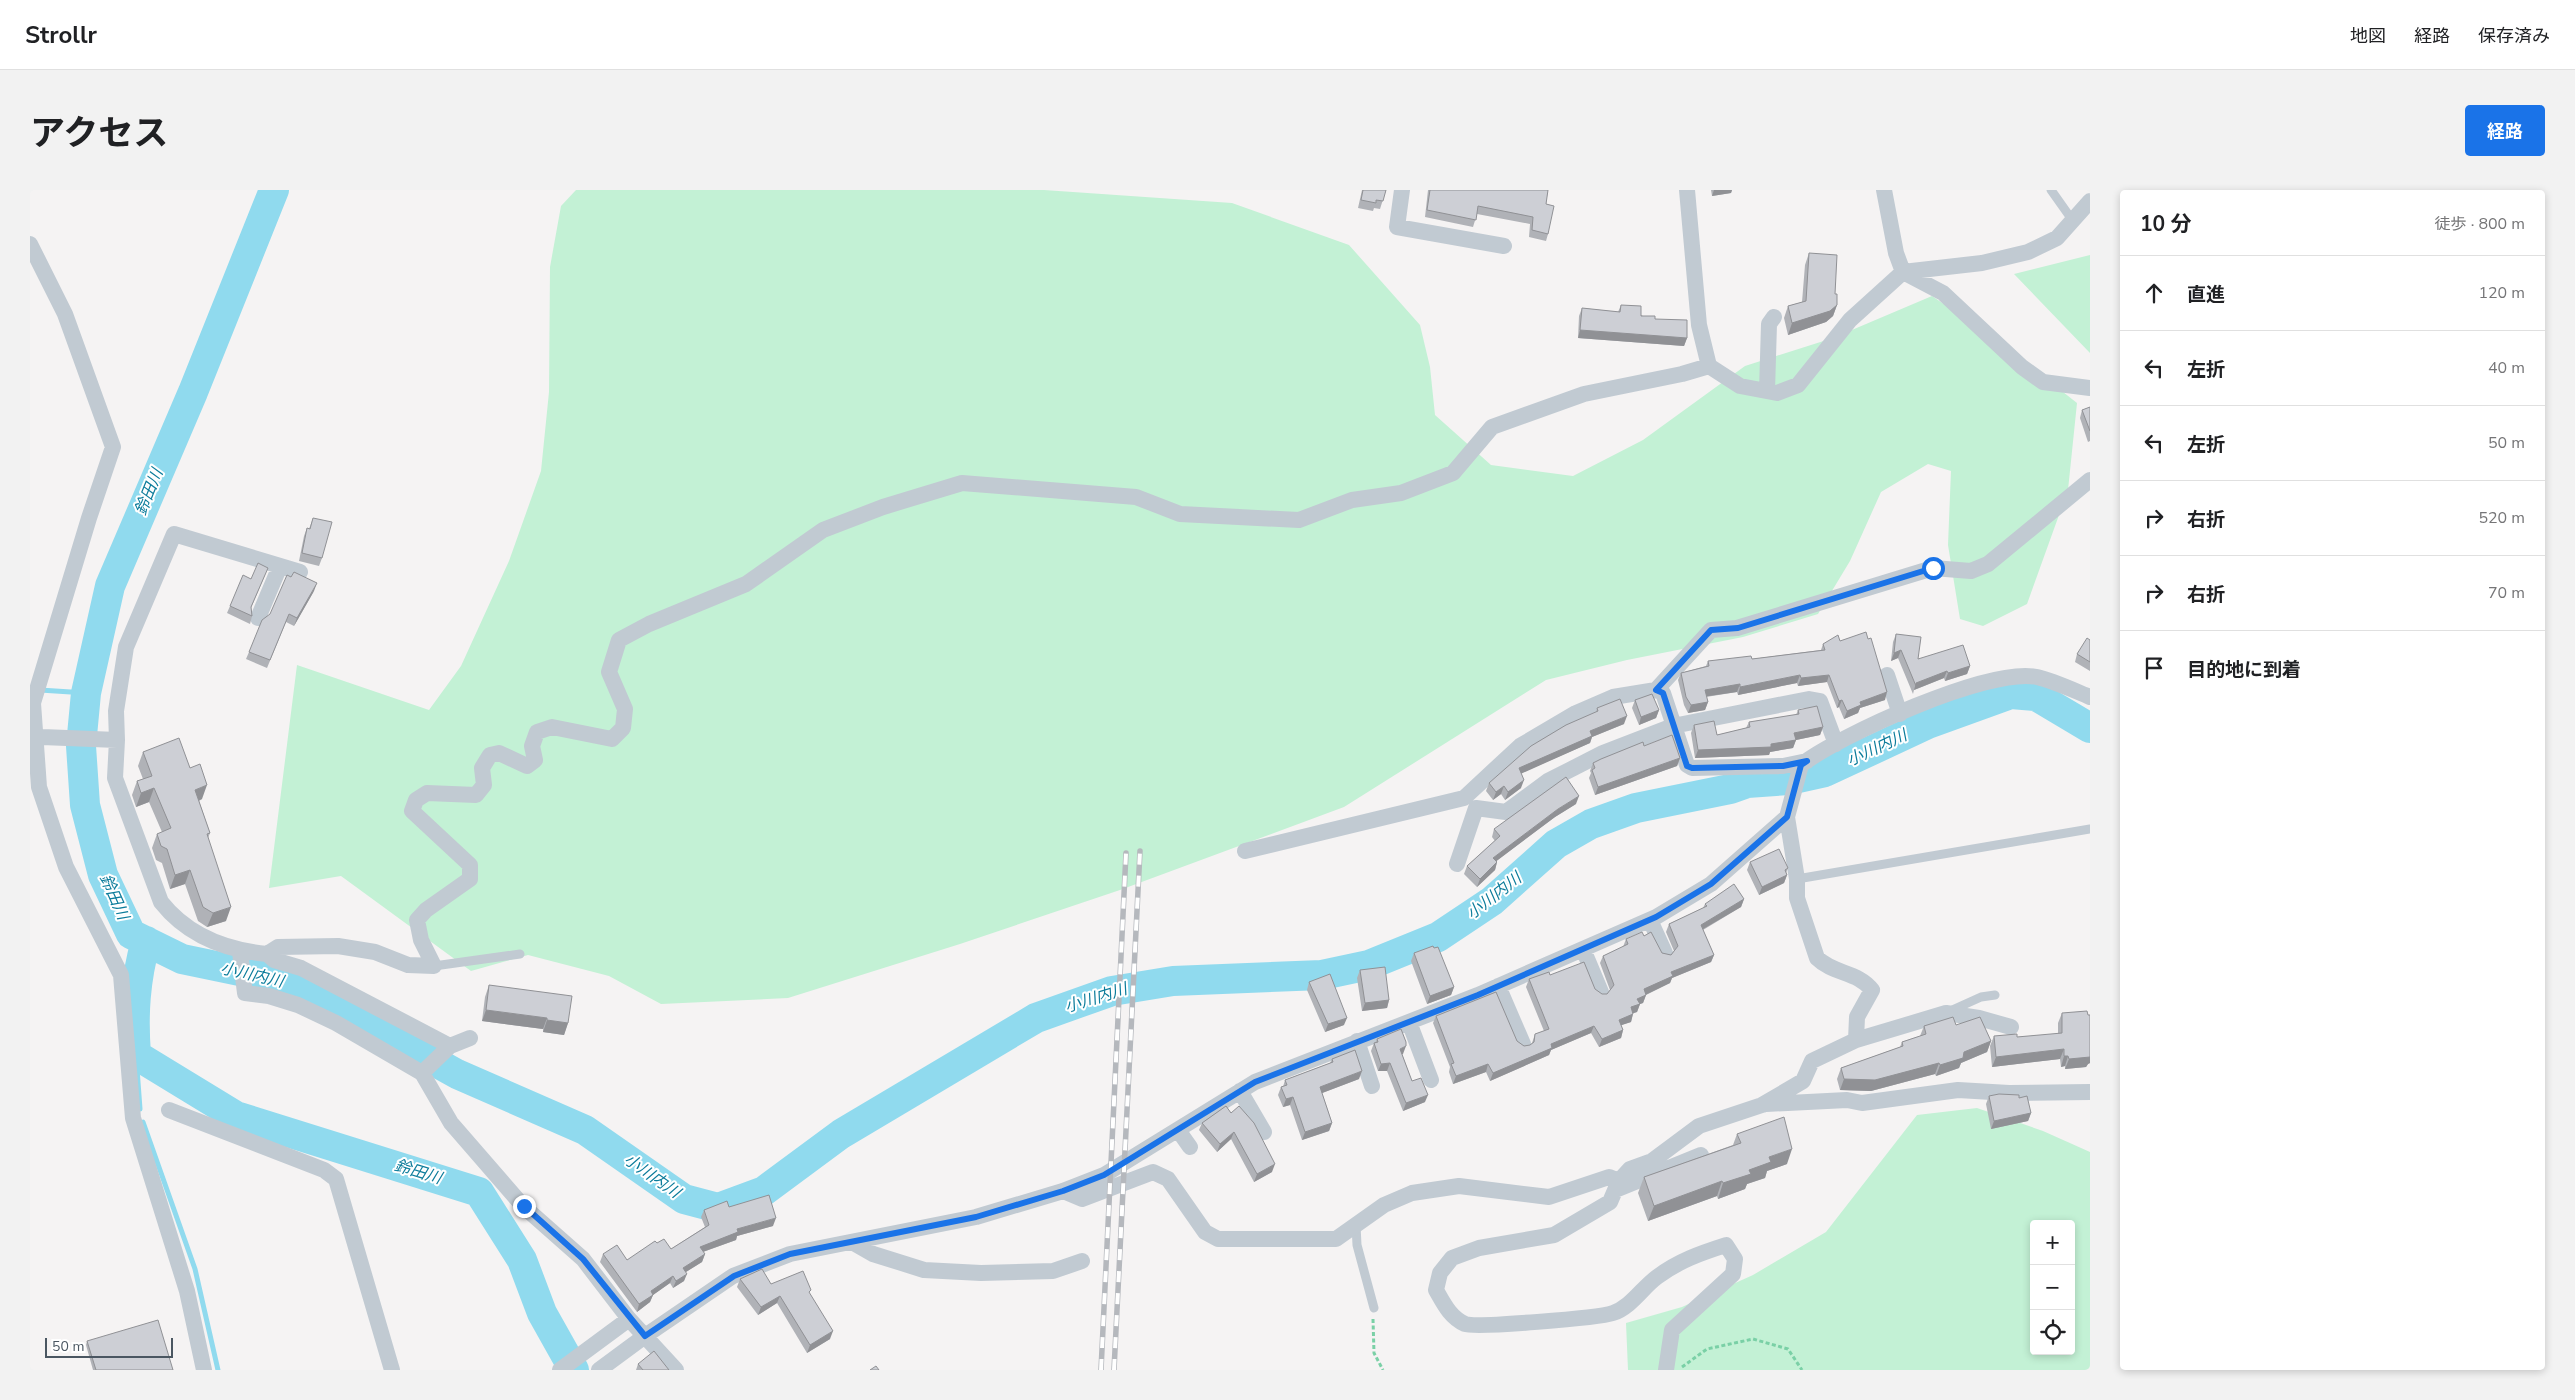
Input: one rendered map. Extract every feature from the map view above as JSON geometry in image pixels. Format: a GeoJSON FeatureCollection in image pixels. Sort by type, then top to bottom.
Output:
{"type":"FeatureCollection","features":[{"type":"Feature","properties":{"kind":"street"},"geometry":{"type":"LineString","coordinates":[[1402,190],[1397,227],[1504,246]]}},
{"type":"Feature","properties":{"kind":"street"},"geometry":{"type":"LineString","coordinates":[[1687,190],[1699,325],[1709,366],[1740,386],[1778,393],[1798,385],[1850,320],[1903,272],[1982,263],[2028,252],[2057,238],[2090,201]]}},
{"type":"Feature","properties":{"kind":"street"},"geometry":{"type":"LineString","coordinates":[[1884,190],[1896,253],[1903,272],[1943,293],[2022,367],[2043,382],[2090,388]]}},
{"type":"Feature","properties":{"kind":"street"},"geometry":{"type":"LineString","coordinates":[[30,244],[65,314],[113,447],[89,518],[34,701],[40,787],[66,867],[121,975],[133,1118],[187,1291],[204,1370]]}},
{"type":"Feature","properties":{"kind":"street"},"geometry":{"type":"LineString","coordinates":[[1767,391],[1769,324],[1774,317]]}},
{"type":"Feature","properties":{"kind":"street"},"geometry":{"type":"LineString","coordinates":[[267,954],[278,947],[338,946],[375,952],[408,965],[434,966],[421,940],[417,920],[426,910],[470,879],[470,864],[412,811],[416,800],[427,793],[476,795],[484,785],[482,768],[490,755],[499,753],[527,766],[534,760],[532,746],[537,732],[552,727],[612,739],[623,728],[625,709],[609,672],[619,640],[649,624],[746,584],[823,530],[883,507],[962,483],[1136,497],[1180,514],[1299,520],[1352,500],[1401,493],[1454,472],[1492,427],[1584,394],[1682,374],[1709,366]]}},
{"type":"Feature","properties":{"kind":"street"},"geometry":{"type":"LineString","coordinates":[[1656,690],[1711,630],[1738,628],[1933,568],[1971,571],[1988,564],[2090,480]]}},
{"type":"Feature","properties":{"kind":"street"},"geometry":{"type":"LineString","coordinates":[[300,572],[174,534],[126,647],[113,739],[115,778],[161,902],[174,918],[216,943],[240,952],[267,954],[274,960],[300,968],[450,1046]]}},
{"type":"Feature","properties":{"kind":"street"},"geometry":{"type":"LineString","coordinates":[[258,618],[280,566]]}},
{"type":"Feature","properties":{"kind":"street"},"geometry":{"type":"LineString","coordinates":[[1886,675],[1900,714]]}},
{"type":"Feature","properties":{"kind":"street"},"geometry":{"type":"LineString","coordinates":[[1457,864],[1470,803],[1520,746],[1576,713],[1613,697],[1656,690],[1663,693],[1687,766],[1692,768],[1783,766],[1804,763],[1836,744],[1951,691],[1999,679],[2036,677],[2090,697]]}},
{"type":"Feature","properties":{"kind":"street"},"geometry":{"type":"LineString","coordinates":[[1245,851],[1470,803],[1506,812],[1556,777],[1603,753],[1673,726],[1809,699],[1820,701],[1836,744]]}},
{"type":"Feature","properties":{"kind":"street"},"geometry":{"type":"LineString","coordinates":[[38,738],[113,739]]}},
{"type":"Feature","properties":{"kind":"street"},"geometry":{"type":"LineString","coordinates":[[1804,763],[1788,812],[1797,879],[1796,898],[1817,958],[1823,964],[1866,982],[1872,990],[1857,1017],[1856,1040]]}},
{"type":"Feature","properties":{"kind":"street"},"geometry":{"type":"LineString","coordinates":[[599,1370],[645,1336],[734,1276],[790,1254],[976,1217],[1063,1191],[1104,1175],[1255,1082],[1498,986],[1650,920],[1711,884],[1788,812]]}},
{"type":"Feature","properties":{"kind":"street"},"geometry":{"type":"LineString","coordinates":[[1650,920],[1665,953]]}},
{"type":"Feature","properties":{"kind":"street"},"geometry":{"type":"LineString","coordinates":[[1583,949],[1601,992]]}},
{"type":"Feature","properties":{"kind":"street"},"geometry":{"type":"LineString","coordinates":[[240,952],[245,993],[269,996],[298,1005],[336,1023],[424,1071],[451,1123],[524,1206],[583,1259],[629,1319],[676,1370]]}},
{"type":"Feature","properties":{"kind":"street"},"geometry":{"type":"LineString","coordinates":[[1498,986],[1523,1044]]}},
{"type":"Feature","properties":{"kind":"street"},"geometry":{"type":"LineString","coordinates":[[1666,1370],[1672,1330],[1733,1274],[1735,1258],[1726,1245],[1676,1263],[1655,1278],[1636,1298],[1614,1313],[1575,1319],[1466,1324],[1448,1312],[1436,1290],[1440,1273],[1452,1258],[1479,1248],[1554,1235],[1610,1202],[1617,1186],[1630,1170],[1652,1161],[1699,1126],[1762,1105],[1803,1081],[1812,1061],[1856,1040],[1946,1013],[1980,1018],[2011,1027]]}},
{"type":"Feature","properties":{"kind":"street"},"geometry":{"type":"LineString","coordinates":[[1409,1022],[1431,1080]]}},
{"type":"Feature","properties":{"kind":"street"},"geometry":{"type":"LineString","coordinates":[[424,1071],[450,1046],[470,1038]]}},
{"type":"Feature","properties":{"kind":"street"},"geometry":{"type":"LineString","coordinates":[[1357,1042],[1372,1086]]}},
{"type":"Feature","properties":{"kind":"street"},"geometry":{"type":"LineString","coordinates":[[1762,1105],[1847,1100],[1862,1103],[1958,1090],[2009,1093],[2090,1092]]}},
{"type":"Feature","properties":{"kind":"street"},"geometry":{"type":"LineString","coordinates":[[1240,1091],[1264,1132]]}},
{"type":"Feature","properties":{"kind":"street"},"geometry":{"type":"LineString","coordinates":[[169,1110],[324,1170],[336,1179],[392,1370]]}},
{"type":"Feature","properties":{"kind":"street"},"geometry":{"type":"LineString","coordinates":[[1178,1130],[1190,1147]]}},
{"type":"Feature","properties":{"kind":"street"},"geometry":{"type":"LineString","coordinates":[[1617,1186],[1701,1155]]}},
{"type":"Feature","properties":{"kind":"street"},"geometry":{"type":"LineString","coordinates":[[1063,1191],[1082,1199],[1153,1172],[1168,1179],[1205,1232],[1218,1239],[1336,1239],[1384,1204],[1412,1193],[1459,1186],[1549,1197],[1609,1177],[1617,1186]]}},
{"type":"Feature","properties":{"kind":"street"},"geometry":{"type":"LineString","coordinates":[[852,1242],[873,1254],[924,1270],[981,1273],[1054,1271],[1082,1261]]}},
{"type":"Feature","properties":{"kind":"street"},"geometry":{"type":"LineString","coordinates":[[560,1370],[629,1319]]}},
{"type":"Feature","properties":{"kind":"lane"},"geometry":{"type":"LineString","coordinates":[[2051,190],[2073,220]]}},
{"type":"Feature","properties":{"kind":"lane"},"geometry":{"type":"LineString","coordinates":[[1797,879],[2090,829]]}},
{"type":"Feature","properties":{"kind":"lane"},"geometry":{"type":"LineString","coordinates":[[434,966],[520,954]]}},
{"type":"Feature","properties":{"kind":"lane"},"geometry":{"type":"LineString","coordinates":[[1946,1013],[1981,997],[1995,995]]}},
{"type":"Feature","properties":{"kind":"lane"},"geometry":{"type":"LineString","coordinates":[[1356,1225],[1357,1245],[1374,1308]]}},
{"type":"Feature","properties":{"kind":"path"},"geometry":{"type":"LineString","coordinates":[[1374,1308],[1374,1352],[1383,1370]]}},
{"type":"Feature","properties":{"kind":"path"},"geometry":{"type":"LineString","coordinates":[[1678,1370],[1707,1349],[1753,1339],[1788,1349],[1802,1370]]}},
{"type":"Feature","properties":{"kind":"green space"},"geometry":{"type":"Polygon","coordinates":[[[576,190],[1044,190],[1232,203],[1349,245],[1420,325],[1430,367],[1435,415],[1491,465],[1573,476],[1643,440],[1745,366],[1833,338],[1932,296],[2001,343],[2077,403],[2068,490],[2027,604],[1983,626],[1960,619],[1948,545],[1951,471],[1928,464],[1881,492],[1850,561],[1818,614],[1743,637],[1627,660],[1546,680],[1344,807],[1120,890],[960,944],[788,998],[661,1004],[609,976],[528,955],[471,971],[341,876],[269,888],[297,665],[429,710],[461,666],[509,561],[541,471],[549,392],[550,267],[561,206],[576,190]]]}},
{"type":"Feature","properties":{"kind":"green space"},"geometry":{"type":"Polygon","coordinates":[[[2090,255],[2090,353],[2014,274],[2090,255]]]}},
{"type":"Feature","properties":{"kind":"green space"},"geometry":{"type":"Polygon","coordinates":[[[1977,1108],[2043,1131],[2090,1152],[2090,1370],[1628,1370],[1626,1323],[1682,1307],[1753,1275],[1826,1232],[1917,1115],[1977,1108]]]}},
{"type":"Feature","properties":{"kind":"building"},"geometry":{"type":"Polygon","coordinates":[[[1363,190],[1386,190],[1383,201],[1376,200],[1376,203],[1361,200],[1363,190]]]}},
{"type":"Feature","properties":{"kind":"building"},"geometry":{"type":"Polygon","coordinates":[[[1430,190],[1548,190],[1546,204],[1554,206],[1548,234],[1532,230],[1533,217],[1478,206],[1476,220],[1427,210],[1430,190]]]}},
{"type":"Feature","properties":{"kind":"building"},"geometry":{"type":"Polygon","coordinates":[[[1809,253],[1837,255],[1835,294],[1837,294],[1837,305],[1830,311],[1792,323],[1788,306],[1806,301],[1809,253]]]}},
{"type":"Feature","properties":{"kind":"building"},"geometry":{"type":"Polygon","coordinates":[[[1621,305],[1641,306],[1641,316],[1655,316],[1655,319],[1687,320],[1687,338],[1580,330],[1582,308],[1620,312],[1621,305]]]}},
{"type":"Feature","properties":{"kind":"building"},"geometry":{"type":"Polygon","coordinates":[[[2090,407],[2090,431],[2082,410],[2090,407]]]}},
{"type":"Feature","properties":{"kind":"building"},"geometry":{"type":"Polygon","coordinates":[[[313,518],[332,522],[322,558],[302,553],[307,528],[310,529],[313,518]]]}},
{"type":"Feature","properties":{"kind":"building"},"geometry":{"type":"Polygon","coordinates":[[[258,563],[268,568],[251,607],[252,616],[230,606],[243,575],[251,579],[258,563]]]}},
{"type":"Feature","properties":{"kind":"building"},"geometry":{"type":"Polygon","coordinates":[[[294,572],[317,583],[297,618],[289,614],[270,660],[249,652],[262,620],[270,614],[287,575],[291,577],[294,572]]]}},
{"type":"Feature","properties":{"kind":"building"},"geometry":{"type":"Polygon","coordinates":[[[1866,632],[1868,639],[1871,638],[1887,692],[1860,702],[1861,705],[1847,711],[1842,700],[1839,701],[1829,675],[1801,678],[1800,675],[1740,687],[1740,684],[1705,690],[1708,702],[1691,705],[1686,697],[1681,673],[1709,666],[1708,661],[1751,656],[1752,659],[1825,650],[1823,644],[1838,635],[1840,641],[1866,632]]]}},
{"type":"Feature","properties":{"kind":"building"},"geometry":{"type":"Polygon","coordinates":[[[1896,634],[1921,637],[1918,659],[1963,645],[1970,666],[1948,673],[1947,671],[1916,683],[1916,686],[1901,650],[1894,653],[1896,634]]]}},
{"type":"Feature","properties":{"kind":"building"},"geometry":{"type":"Polygon","coordinates":[[[2087,638],[2090,640],[2090,662],[2077,654],[2087,638]]]}},
{"type":"Feature","properties":{"kind":"building"},"geometry":{"type":"Polygon","coordinates":[[[1652,694],[1659,710],[1641,717],[1635,700],[1652,694]]]}},
{"type":"Feature","properties":{"kind":"building"},"geometry":{"type":"Polygon","coordinates":[[[1620,699],[1627,716],[1590,731],[1592,736],[1519,768],[1524,780],[1508,792],[1504,786],[1496,792],[1489,783],[1531,746],[1566,725],[1598,711],[1597,708],[1620,699]]]}},
{"type":"Feature","properties":{"kind":"building"},"geometry":{"type":"Polygon","coordinates":[[[1817,706],[1823,727],[1794,733],[1796,740],[1771,744],[1771,747],[1698,750],[1694,725],[1714,721],[1717,735],[1750,727],[1749,722],[1799,714],[1798,710],[1817,706]]]}},
{"type":"Feature","properties":{"kind":"building"},"geometry":{"type":"Polygon","coordinates":[[[1672,735],[1680,758],[1598,787],[1592,770],[1595,768],[1593,763],[1643,742],[1644,746],[1672,735]]]}},
{"type":"Feature","properties":{"kind":"building"},"geometry":{"type":"Polygon","coordinates":[[[179,738],[190,768],[200,764],[207,785],[195,790],[210,833],[207,834],[231,907],[213,913],[203,907],[190,870],[175,875],[167,849],[161,846],[157,834],[171,828],[154,788],[141,793],[137,781],[152,776],[143,752],[179,738]]]}},
{"type":"Feature","properties":{"kind":"building"},"geometry":{"type":"Polygon","coordinates":[[[1566,777],[1579,796],[1558,809],[1493,858],[1497,862],[1480,879],[1467,866],[1500,836],[1494,829],[1566,777]]]}},
{"type":"Feature","properties":{"kind":"building"},"geometry":{"type":"Polygon","coordinates":[[[1779,849],[1788,868],[1785,870],[1787,875],[1762,887],[1750,862],[1779,849]]]}},
{"type":"Feature","properties":{"kind":"building"},"geometry":{"type":"Polygon","coordinates":[[[1734,884],[1744,899],[1701,925],[1714,955],[1671,972],[1673,976],[1644,989],[1646,995],[1637,999],[1640,1004],[1631,1007],[1633,1014],[1619,1020],[1623,1030],[1602,1039],[1594,1026],[1551,1044],[1552,1048],[1493,1073],[1488,1064],[1456,1076],[1451,1064],[1454,1063],[1436,1016],[1496,992],[1517,1041],[1524,1046],[1530,1045],[1534,1042],[1535,1034],[1549,1029],[1529,979],[1549,972],[1550,975],[1584,962],[1595,989],[1602,994],[1607,994],[1614,985],[1603,956],[1628,944],[1626,939],[1642,932],[1644,936],[1651,932],[1662,953],[1671,955],[1678,946],[1669,924],[1707,906],[1705,904],[1734,884]]]}},
{"type":"Feature","properties":{"kind":"building"},"geometry":{"type":"Polygon","coordinates":[[[1433,946],[1434,948],[1438,947],[1454,987],[1430,996],[1414,953],[1433,946]]]}},
{"type":"Feature","properties":{"kind":"building"},"geometry":{"type":"Polygon","coordinates":[[[1385,967],[1389,1000],[1365,1003],[1360,970],[1385,967]]]}},
{"type":"Feature","properties":{"kind":"building"},"geometry":{"type":"Polygon","coordinates":[[[1330,974],[1347,1018],[1328,1024],[1309,982],[1330,974]]]}},
{"type":"Feature","properties":{"kind":"building"},"geometry":{"type":"Polygon","coordinates":[[[489,985],[572,996],[568,1023],[547,1020],[547,1018],[486,1010],[489,985]]]}},
{"type":"Feature","properties":{"kind":"building"},"geometry":{"type":"Polygon","coordinates":[[[2087,1011],[2088,1015],[2090,1015],[2090,1057],[2069,1059],[2068,1056],[2064,1056],[2064,1049],[1996,1057],[1994,1036],[2017,1034],[2017,1037],[2062,1033],[2062,1013],[2087,1011]]]}},
{"type":"Feature","properties":{"kind":"building"},"geometry":{"type":"Polygon","coordinates":[[[1953,1017],[1956,1025],[1980,1017],[1991,1041],[1964,1052],[1963,1058],[1940,1065],[1939,1063],[1875,1080],[1844,1079],[1841,1068],[1903,1046],[1902,1042],[1926,1034],[1924,1026],[1953,1017]]]}},
{"type":"Feature","properties":{"kind":"building"},"geometry":{"type":"Polygon","coordinates":[[[1401,1029],[1406,1046],[1400,1049],[1412,1081],[1421,1078],[1428,1095],[1406,1103],[1390,1063],[1381,1064],[1374,1043],[1378,1042],[1377,1039],[1401,1029]]]}},
{"type":"Feature","properties":{"kind":"building"},"geometry":{"type":"Polygon","coordinates":[[[1355,1050],[1362,1071],[1320,1087],[1332,1123],[1305,1132],[1293,1097],[1286,1099],[1281,1087],[1287,1085],[1285,1080],[1333,1062],[1332,1059],[1355,1050]]]}},
{"type":"Feature","properties":{"kind":"building"},"geometry":{"type":"Polygon","coordinates":[[[1999,1094],[2019,1095],[2019,1098],[2027,1096],[2031,1113],[1994,1121],[1989,1096],[1999,1094]]]}},
{"type":"Feature","properties":{"kind":"building"},"geometry":{"type":"Polygon","coordinates":[[[1226,1106],[1231,1113],[1239,1106],[1254,1123],[1275,1164],[1257,1174],[1234,1132],[1220,1144],[1202,1123],[1226,1106]]]}},
{"type":"Feature","properties":{"kind":"building"},"geometry":{"type":"Polygon","coordinates":[[[1784,1117],[1792,1149],[1769,1157],[1771,1162],[1749,1170],[1751,1174],[1723,1183],[1722,1181],[1654,1206],[1644,1177],[1741,1143],[1737,1134],[1784,1117]]]}},
{"type":"Feature","properties":{"kind":"building"},"geometry":{"type":"Polygon","coordinates":[[[769,1195],[776,1218],[737,1229],[738,1232],[700,1247],[705,1254],[683,1268],[687,1274],[676,1281],[673,1276],[651,1291],[653,1295],[639,1304],[603,1254],[617,1245],[627,1260],[655,1241],[657,1243],[664,1239],[671,1249],[709,1225],[704,1210],[727,1201],[729,1207],[769,1195]]]}},
{"type":"Feature","properties":{"kind":"building"},"geometry":{"type":"Polygon","coordinates":[[[762,1269],[771,1284],[803,1271],[811,1290],[809,1292],[833,1331],[810,1345],[780,1296],[761,1307],[740,1279],[762,1269]]]}},
{"type":"Feature","properties":{"kind":"building"},"geometry":{"type":"Polygon","coordinates":[[[158,1320],[173,1370],[96,1370],[87,1341],[158,1320]]]}},
{"type":"Feature","properties":{"kind":"building"},"geometry":{"type":"Polygon","coordinates":[[[654,1351],[669,1370],[643,1370],[638,1364],[654,1351]]]}},
{"type":"Feature","properties":{"kind":"building"},"geometry":{"type":"Polygon","coordinates":[[[876,1366],[879,1370],[870,1370],[876,1366]]]}},
{"type":"Feature","properties":{"kind":"waterway","name":"小川内川"},"geometry":{"type":"LineString","coordinates":[[274,190],[193,392],[110,586],[86,693],[81,746],[85,805],[103,875],[131,934],[182,959],[278,979],[311,993],[457,1074],[585,1130],[684,1199],[718,1208],[764,1191],[841,1134],[1036,1018],[1112,991],[1173,981],[1322,975],[1369,965],[1438,937],[1492,901],[1556,844],[1591,824],[1636,808],[1730,789],[1747,783],[1789,780],[1825,772],[1928,724],[2011,694],[2036,696],[2090,728]]}},
{"type":"Feature","properties":{"kind":"waterway"},"geometry":{"type":"LineString","coordinates":[[40,690],[86,693]]}},
{"type":"Feature","properties":{"kind":"waterway","name":"鈴田川"},"geometry":{"type":"LineString","coordinates":[[146,941],[139,970],[136,998],[136,1055],[236,1116],[479,1192],[522,1260],[542,1313],[574,1370]]}},
{"type":"Feature","properties":{"kind":"waterway"},"geometry":{"type":"LineString","coordinates":[[136,1055],[140,1109]]}},
{"type":"Feature","properties":{"kind":"waterway"},"geometry":{"type":"LineString","coordinates":[[143,1122],[195,1269],[218,1370]]}},
{"type":"Feature","properties":{"kind":"railway"},"geometry":{"type":"LineString","coordinates":[[1114,1370],[1140,851]]}},
{"type":"Feature","properties":{"kind":"railway"},"geometry":{"type":"LineString","coordinates":[[1101,1370],[1126,853]]}},
{"type":"Feature","properties":{"kind":"route"},"geometry":{"type":"LineString","coordinates":[[524,1206],[583,1259],[629,1319],[645,1336],[734,1276],[790,1254],[976,1217],[1063,1191],[1104,1175],[1255,1082],[1478,995],[1656,917],[1711,884],[1787,817],[1801,765],[1807,761],[1783,766],[1692,768],[1687,766],[1663,693],[1656,690],[1711,630],[1738,628],[1933,568]]}}]}
